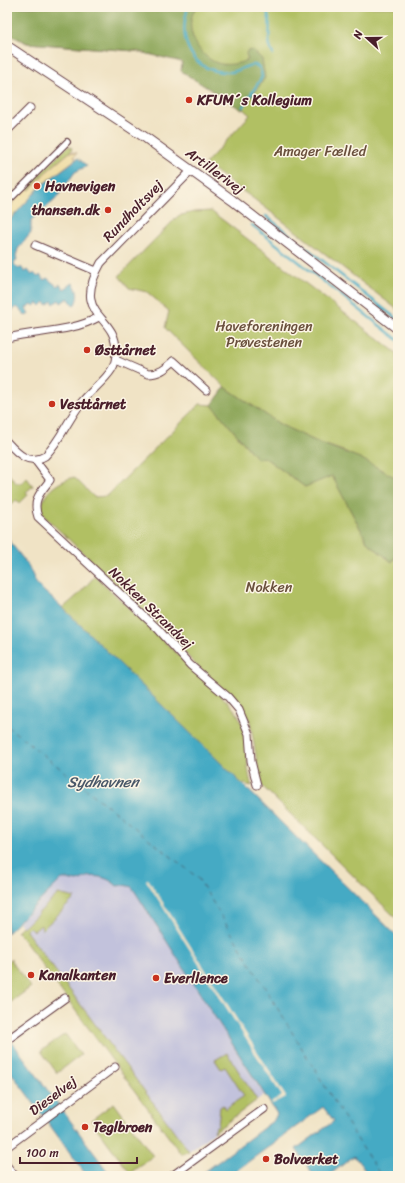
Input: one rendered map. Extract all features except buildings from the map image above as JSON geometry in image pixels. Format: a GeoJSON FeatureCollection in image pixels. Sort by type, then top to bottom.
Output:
{"type":"FeatureCollection","features":[{"type":"Feature","properties":{"kind":"street","name":"Artillerivej"},"geometry":{"type":"LineString","coordinates":[[7,46],[115,116],[237,204],[398,329]]}},
{"type":"Feature","properties":{"kind":"street"},"geometry":{"type":"LineString","coordinates":[[7,131],[30,108]]}},
{"type":"Feature","properties":{"kind":"street"},"geometry":{"type":"LineString","coordinates":[[8,199],[67,142]]}},
{"type":"Feature","properties":{"kind":"street","name":"Rundholtsvej"},"geometry":{"type":"LineString","coordinates":[[116,360],[116,345],[114,337],[92,308],[90,299],[91,288],[96,271],[106,258],[191,171]]}},
{"type":"Feature","properties":{"kind":"street"},"geometry":{"type":"LineString","coordinates":[[35,245],[96,271]]}},
{"type":"Feature","properties":{"kind":"street"},"geometry":{"type":"LineString","coordinates":[[7,338],[71,329],[86,324],[99,317]]}},
{"type":"Feature","properties":{"kind":"street"},"geometry":{"type":"LineString","coordinates":[[7,442],[24,458],[35,460],[41,459],[48,453],[82,402],[111,371],[116,360],[148,374],[154,374],[164,370],[174,361],[206,390]]}},
{"type":"Feature","properties":{"kind":"street","name":"Nokken Strandvej"},"geometry":{"type":"LineString","coordinates":[[35,460],[50,480],[35,505],[38,517],[158,630],[190,665],[228,697],[240,710],[249,734],[252,768],[257,785]]}},
{"type":"Feature","properties":{"kind":"street"},"geometry":{"type":"LineString","coordinates":[[9,1038],[65,998]]}},
{"type":"Feature","properties":{"kind":"street","name":"Dieselvej"},"geometry":{"type":"LineString","coordinates":[[7,1147],[115,1067]]}},
{"type":"Feature","properties":{"kind":"street"},"geometry":{"type":"LineString","coordinates":[[172,1176],[264,1109]]}},
{"type":"Feature","properties":{"kind":"street"},"geometry":{"type":"LineString","coordinates":[[7,1166],[15,1176]]}},
{"type":"Feature","properties":{"kind":"shaded area"},"geometry":{"type":"Polygon","coordinates":[[[96,876],[107,879],[117,886],[124,885],[132,887],[264,1095],[189,1151],[19,922],[62,879],[77,881],[96,876]]]}},
{"type":"Feature","properties":{"kind":"green space","name":"Amager Fælled"},"geometry":{"type":"Polygon","coordinates":[[[7,7],[398,7],[398,310],[254,199],[205,164],[250,115],[187,61],[135,51],[27,43],[7,33],[7,7]]]}},
{"type":"Feature","properties":{"kind":"green space"},"geometry":{"type":"Polygon","coordinates":[[[7,7],[193,7],[196,8],[192,16],[191,32],[198,48],[204,54],[217,63],[232,64],[248,60],[246,54],[247,51],[252,50],[262,59],[265,78],[242,110],[181,71],[182,62],[135,51],[27,43],[7,33],[7,7]]]}},
{"type":"Feature","properties":{"kind":"green space"},"geometry":{"type":"Polygon","coordinates":[[[68,146],[72,148],[71,151],[45,173],[30,190],[26,188],[68,146]]]}},
{"type":"Feature","properties":{"kind":"green space","name":"Haveforeningen Prøvestenen"},"geometry":{"type":"Polygon","coordinates":[[[211,211],[398,354],[398,479],[346,452],[317,442],[281,425],[225,387],[165,328],[169,311],[147,292],[129,288],[119,276],[178,216],[194,212],[211,211]]]}},
{"type":"Feature","properties":{"kind":"green space"},"geometry":{"type":"Polygon","coordinates":[[[225,387],[281,425],[317,442],[360,458],[398,479],[398,553],[392,562],[368,543],[332,476],[305,487],[264,457],[257,459],[212,405],[225,387]]]}},
{"type":"Feature","properties":{"kind":"green space","name":"Nokken"},"geometry":{"type":"Polygon","coordinates":[[[200,404],[212,405],[257,459],[264,457],[305,487],[332,475],[368,543],[392,562],[398,553],[398,920],[261,785],[250,721],[236,701],[196,665],[160,626],[42,514],[43,500],[50,490],[61,482],[74,477],[94,497],[107,496],[200,404]]]}},
{"type":"Feature","properties":{"kind":"green space"},"geometry":{"type":"Polygon","coordinates":[[[7,472],[16,483],[21,483],[27,478],[33,486],[26,492],[28,495],[20,503],[16,500],[7,509],[7,472]]]}},
{"type":"Feature","properties":{"kind":"green space"},"geometry":{"type":"Polygon","coordinates":[[[95,576],[220,694],[237,713],[244,730],[248,768],[252,786],[240,783],[63,608],[79,594],[95,576]]]}},
{"type":"Feature","properties":{"kind":"green space"},"geometry":{"type":"Polygon","coordinates":[[[58,894],[75,898],[42,930],[41,925],[34,931],[30,927],[26,931],[189,1151],[183,1154],[181,1154],[17,931],[22,926],[24,927],[58,894]]]}},
{"type":"Feature","properties":{"kind":"green space"},"geometry":{"type":"Polygon","coordinates":[[[11,958],[11,961],[31,987],[7,1005],[7,962],[11,958]]]}},
{"type":"Feature","properties":{"kind":"green space"},"geometry":{"type":"Polygon","coordinates":[[[65,1034],[81,1055],[57,1073],[41,1051],[65,1034]]]}},
{"type":"Feature","properties":{"kind":"green space"},"geometry":{"type":"Polygon","coordinates":[[[227,1053],[257,1100],[214,1132],[216,1126],[218,1126],[220,1107],[223,1105],[225,1109],[244,1096],[225,1067],[221,1069],[215,1060],[227,1053]]]}},
{"type":"Feature","properties":{"kind":"green space"},"geometry":{"type":"Polygon","coordinates":[[[114,1103],[153,1156],[130,1173],[91,1120],[114,1103]]]}},
{"type":"Feature","properties":{"kind":"sand","name":"Havnevigen"},"geometry":{"type":"Polygon","coordinates":[[[70,152],[77,153],[74,157],[76,159],[42,185],[7,223],[7,210],[13,204],[12,203],[26,188],[30,190],[45,173],[70,152]]]}},
{"type":"Feature","properties":{"kind":"water","name":"Havnevigen"},"geometry":{"type":"Polygon","coordinates":[[[78,158],[87,166],[75,172],[55,200],[31,220],[31,233],[18,249],[16,256],[17,259],[14,264],[19,269],[21,267],[25,272],[28,270],[32,275],[34,273],[38,277],[40,275],[44,280],[47,278],[57,286],[60,284],[64,289],[73,283],[77,292],[76,303],[74,306],[68,298],[61,303],[59,300],[54,304],[52,301],[47,305],[45,302],[41,306],[38,303],[34,306],[32,304],[26,308],[29,314],[26,316],[17,307],[12,311],[10,309],[7,311],[7,223],[42,185],[78,158]]]}},
{"type":"Feature","properties":{"kind":"water","name":"Sydhavnen"},"geometry":{"type":"Polygon","coordinates":[[[7,538],[28,565],[37,585],[63,608],[398,937],[398,1176],[357,1176],[365,1170],[354,1156],[328,1176],[314,1176],[296,1149],[334,1121],[323,1107],[229,1176],[199,1176],[274,1120],[277,1114],[132,887],[124,885],[117,886],[107,879],[91,876],[77,881],[62,879],[7,933],[7,538]]]}},
{"type":"Feature","properties":{"kind":"water"},"geometry":{"type":"Polygon","coordinates":[[[7,1035],[111,1176],[87,1176],[7,1067],[7,1035]]]}},
{"type":"Feature","properties":{"kind":"pier"},"geometry":{"type":"Polygon","coordinates":[[[148,879],[286,1097],[272,1104],[271,1103],[282,1096],[146,880],[148,879]]]}},
{"type":"Feature","properties":{"kind":"waterway"},"geometry":{"type":"LineString","coordinates":[[265,7],[270,26],[269,43],[273,54]]}},
{"type":"Feature","properties":{"kind":"waterway"},"geometry":{"type":"LineString","coordinates":[[187,11],[185,23],[187,45],[198,62],[207,68],[218,71],[234,72],[251,65],[256,66],[261,71],[262,77],[243,107]]}},
{"type":"Feature","properties":{"kind":"waterway"},"geometry":{"type":"LineString","coordinates":[[266,216],[398,320]]}},
{"type":"Feature","properties":{"kind":"waterway"},"geometry":{"type":"LineString","coordinates":[[252,225],[398,340]]}},
{"type":"Feature","properties":{"kind":"ferry route"},"geometry":{"type":"LineString","coordinates":[[7,726],[198,878],[381,1176]]}},
{"type":"Feature","properties":{"kind":"place","name":"KFUM´s Kollegium"},"geometry":{"type":"Point","coordinates":[189,100]}},
{"type":"Feature","properties":{"kind":"place","name":"Havnevigen"},"geometry":{"type":"Point","coordinates":[37,186]}},
{"type":"Feature","properties":{"kind":"place","name":"thansen.dk"},"geometry":{"type":"Point","coordinates":[108,210]}},
{"type":"Feature","properties":{"kind":"place","name":"Østtårnet"},"geometry":{"type":"Point","coordinates":[87,350]}},
{"type":"Feature","properties":{"kind":"place","name":"Vesttårnet"},"geometry":{"type":"Point","coordinates":[52,404]}},
{"type":"Feature","properties":{"kind":"place","name":"Kanalkanten"},"geometry":{"type":"Point","coordinates":[31,975]}},
{"type":"Feature","properties":{"kind":"place","name":"Everllence"},"geometry":{"type":"Point","coordinates":[156,978]}},
{"type":"Feature","properties":{"kind":"place","name":"Teglbroen"},"geometry":{"type":"Point","coordinates":[85,1127]}},
{"type":"Feature","properties":{"kind":"place","name":"Bolværket"},"geometry":{"type":"Point","coordinates":[266,1159]}}]}
